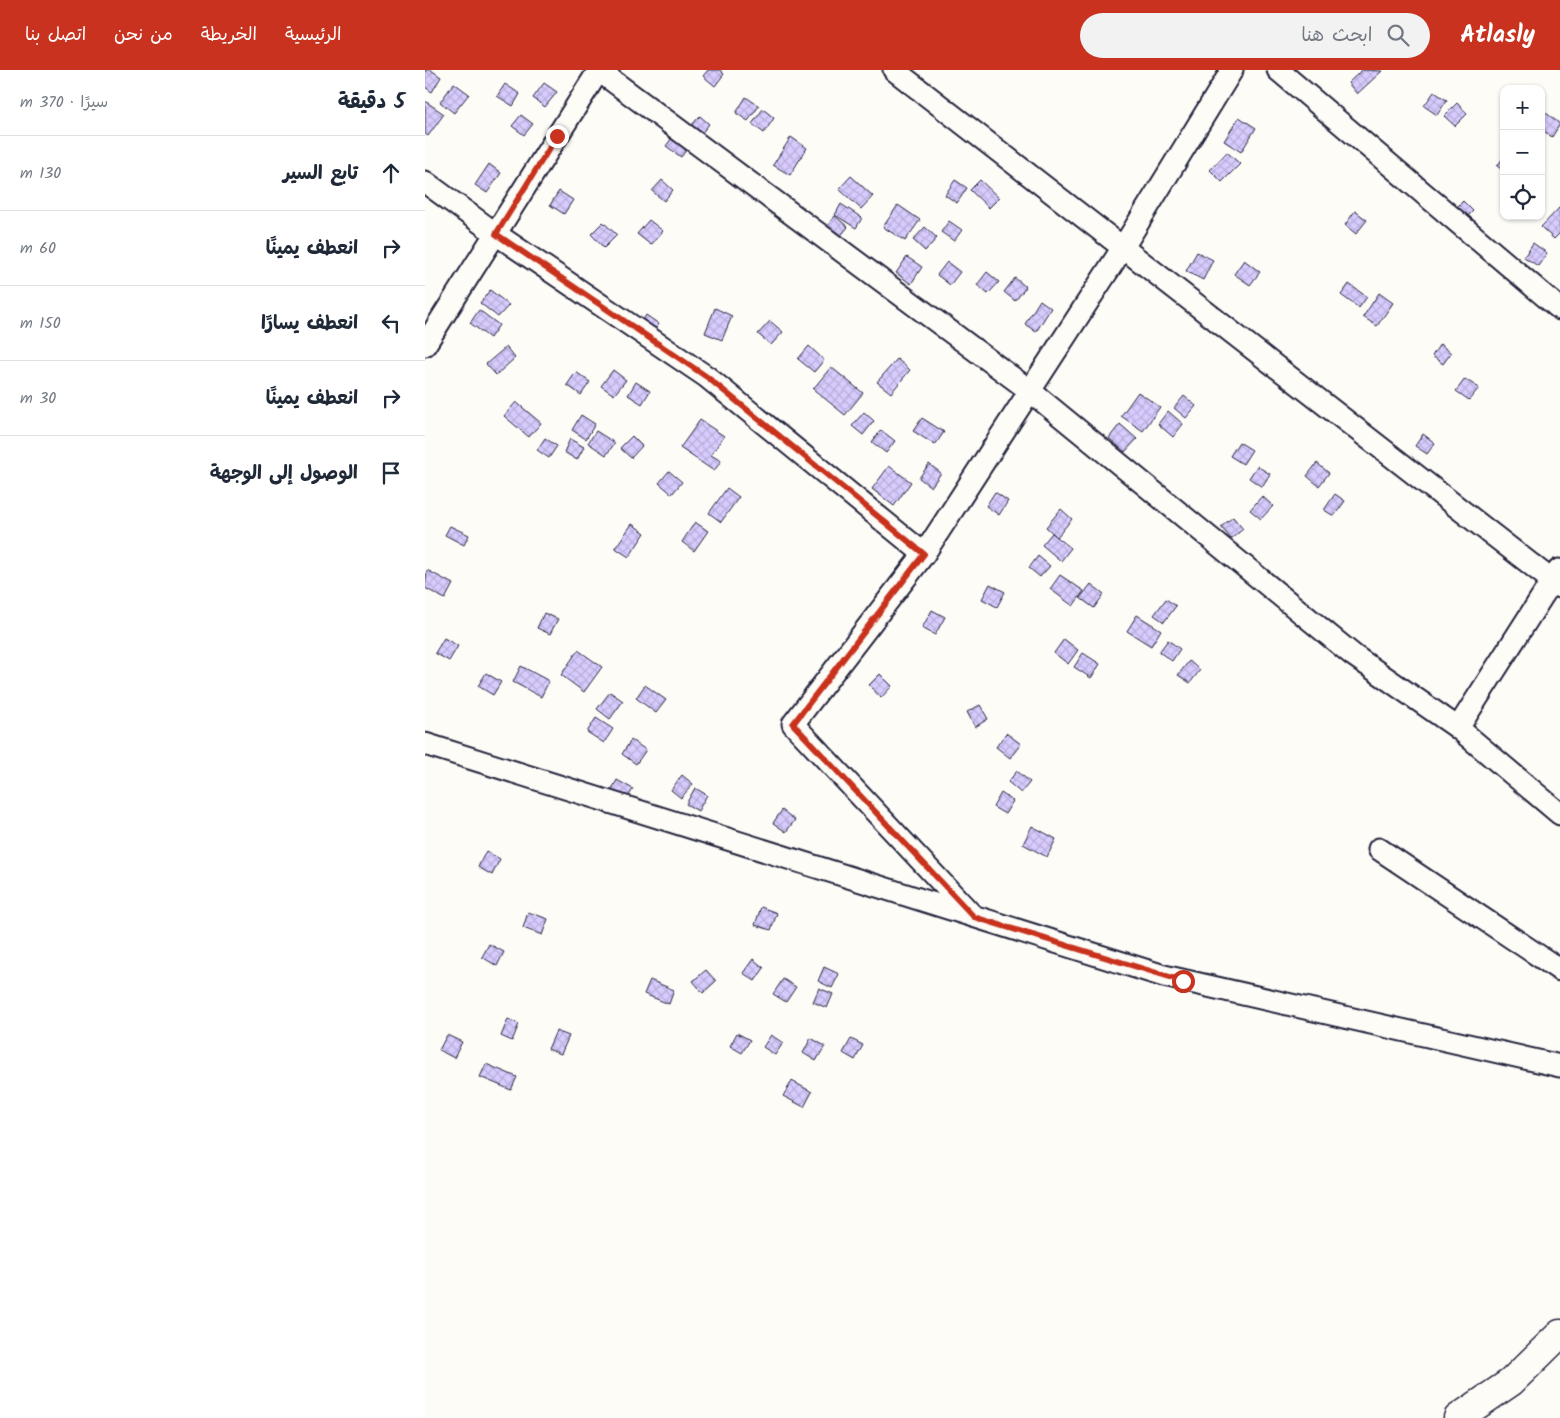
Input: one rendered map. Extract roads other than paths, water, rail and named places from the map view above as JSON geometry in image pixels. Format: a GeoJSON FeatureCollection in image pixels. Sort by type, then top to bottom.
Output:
{"type":"FeatureCollection","features":[{"type":"Feature","properties":{"kind":"street"},"geometry":{"type":"LineString","coordinates":[[425,346],[599,70],[1029,390],[1353,655],[1458,728],[1560,814]]}},
{"type":"Feature","properties":{"kind":"street"},"geometry":{"type":"LineString","coordinates":[[894,70],[1122,249],[1557,579],[1458,728]]}},
{"type":"Feature","properties":{"kind":"street"},"geometry":{"type":"LineString","coordinates":[[974,917],[793,724],[924,554],[1122,249],[1232,70]]}},
{"type":"Feature","properties":{"kind":"street"},"geometry":{"type":"LineString","coordinates":[[1279,70],[1560,309]]}},
{"type":"Feature","properties":{"kind":"street"},"geometry":{"type":"LineString","coordinates":[[425,182],[496,234],[707,377],[924,554]]}},
{"type":"Feature","properties":{"kind":"street"},"geometry":{"type":"LineString","coordinates":[[425,744],[1164,976],[1560,1066]]}},
{"type":"Feature","properties":{"kind":"street"},"geometry":{"type":"LineString","coordinates":[[1379,849],[1560,970]]}},
{"type":"Feature","properties":{"kind":"street"},"geometry":{"type":"LineString","coordinates":[[1458,1418],[1511,1382],[1560,1334]]}}]}
